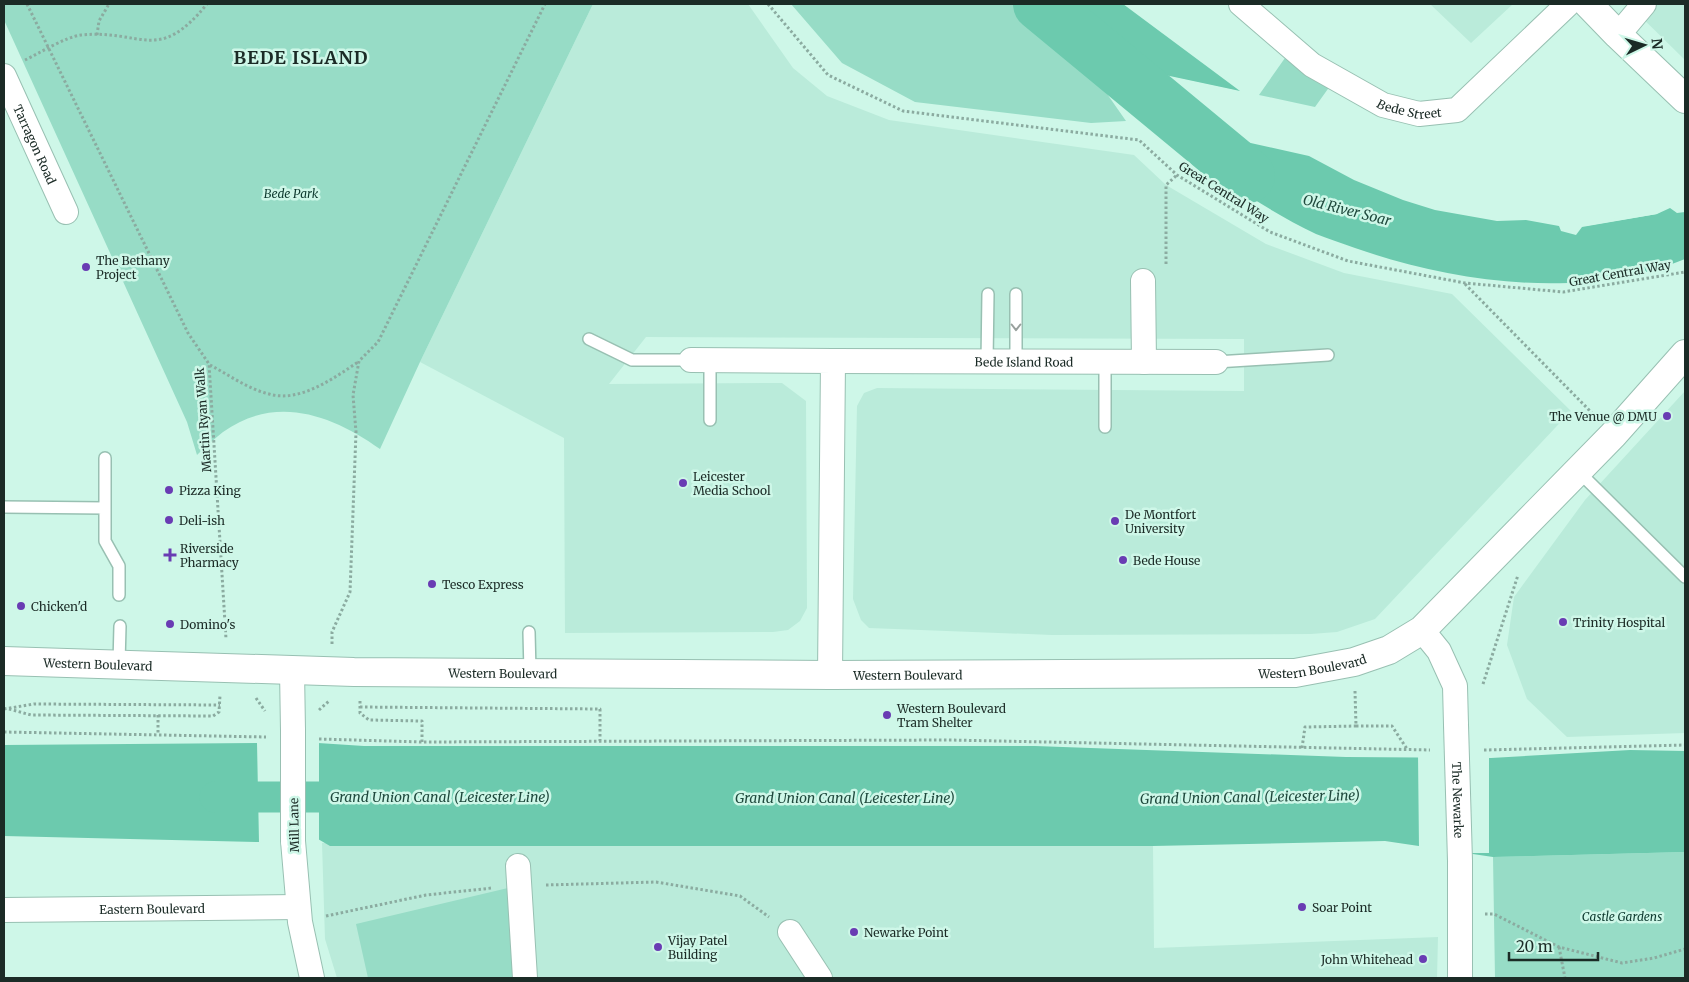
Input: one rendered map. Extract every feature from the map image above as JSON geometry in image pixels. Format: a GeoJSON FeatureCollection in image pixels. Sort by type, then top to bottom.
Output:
{"type":"FeatureCollection","features":[{"type":"Feature","properties":{"kind":"street","name":"Bede Street"},"geometry":{"type":"LineString","coordinates":[[1241,4],[1312,65],[1383,105],[1420,114],[1457,110],[1568,4]]}},
{"type":"Feature","properties":{"kind":"street"},"geometry":{"type":"LineString","coordinates":[[1588,4],[1685,99]]}},
{"type":"Feature","properties":{"kind":"street"},"geometry":{"type":"LineString","coordinates":[[1618,35],[1644,4]]}},
{"type":"Feature","properties":{"kind":"street","name":"Tarragon Road"},"geometry":{"type":"LineString","coordinates":[[4,76],[66,212]]}},
{"type":"Feature","properties":{"kind":"street"},"geometry":{"type":"LineString","coordinates":[[1143,281],[1144,362]]}},
{"type":"Feature","properties":{"kind":"street","name":"Western Boulevard"},"geometry":{"type":"LineString","coordinates":[[4,661],[120,663],[292,670],[830,675],[1295,673],[1354,662],[1389,650],[1422,630],[1613,435],[1685,354]]}},
{"type":"Feature","properties":{"kind":"street","name":"Bede Island Road"},"geometry":{"type":"LineString","coordinates":[[700,360],[1216,362]]}},
{"type":"Feature","properties":{"kind":"street"},"geometry":{"type":"LineString","coordinates":[[830,675],[833,361]]}},
{"type":"Feature","properties":{"kind":"street","name":"The Newarke"},"geometry":{"type":"LineString","coordinates":[[1422,630],[1439,652],[1455,686],[1461,914],[1460,978]]}},
{"type":"Feature","properties":{"kind":"street","name":"Mill Lane"},"geometry":{"type":"LineString","coordinates":[[292,670],[293,841],[298,907],[312,978]]}},
{"type":"Feature","properties":{"kind":"street"},"geometry":{"type":"LineString","coordinates":[[518,866],[525,978]]}},
{"type":"Feature","properties":{"kind":"street","name":"Eastern Boulevard"},"geometry":{"type":"LineString","coordinates":[[4,910],[298,907]]}},
{"type":"Feature","properties":{"kind":"street"},"geometry":{"type":"LineString","coordinates":[[790,932],[820,978]]}},
{"type":"Feature","properties":{"kind":"lane"},"geometry":{"type":"LineString","coordinates":[[987,361],[988,294]]}},
{"type":"Feature","properties":{"kind":"lane"},"geometry":{"type":"LineString","coordinates":[[1016,294],[1016,361]]}},
{"type":"Feature","properties":{"kind":"lane"},"geometry":{"type":"LineString","coordinates":[[589,339],[632,360],[700,360],[710,420]]}},
{"type":"Feature","properties":{"kind":"lane"},"geometry":{"type":"LineString","coordinates":[[1216,362],[1328,355]]}},
{"type":"Feature","properties":{"kind":"lane"},"geometry":{"type":"LineString","coordinates":[[1105,362],[1105,427]]}},
{"type":"Feature","properties":{"kind":"lane"},"geometry":{"type":"LineString","coordinates":[[105,458],[105,541],[119,566],[119,595]]}},
{"type":"Feature","properties":{"kind":"lane"},"geometry":{"type":"LineString","coordinates":[[1578,471],[1685,577]]}},
{"type":"Feature","properties":{"kind":"lane"},"geometry":{"type":"LineString","coordinates":[[4,507],[105,508]]}},
{"type":"Feature","properties":{"kind":"lane"},"geometry":{"type":"LineString","coordinates":[[120,626],[120,663]]}},
{"type":"Feature","properties":{"kind":"lane"},"geometry":{"type":"LineString","coordinates":[[529,632],[530,672]]}},
{"type":"Feature","properties":{"kind":"path","name":"Martin Ryan Walk"},"geometry":{"type":"LineString","coordinates":[[28,4],[48,49],[188,334],[209,364],[227,668]]}},
{"type":"Feature","properties":{"kind":"path"},"geometry":{"type":"LineString","coordinates":[[97,35],[98,21],[109,4]]}},
{"type":"Feature","properties":{"kind":"path"},"geometry":{"type":"LineString","coordinates":[[48,49],[78,36],[97,35],[150,41],[170,38],[192,23],[207,4]]}},
{"type":"Feature","properties":{"kind":"path"},"geometry":{"type":"LineString","coordinates":[[209,364],[259,391],[272,395],[304,393],[333,379],[359,362],[378,342],[545,4]]}},
{"type":"Feature","properties":{"kind":"path","name":"Great Central Way"},"geometry":{"type":"LineString","coordinates":[[768,4],[828,75],[904,111],[1139,140],[1177,174],[1270,232],[1348,261],[1464,284],[1563,292],[1685,272]]}},
{"type":"Feature","properties":{"kind":"path"},"geometry":{"type":"LineString","coordinates":[[1464,284],[1613,435]]}},
{"type":"Feature","properties":{"kind":"path"},"geometry":{"type":"LineString","coordinates":[[332,632],[350,592],[356,432],[353,395],[359,362]]}},
{"type":"Feature","properties":{"kind":"path"},"geometry":{"type":"LineString","coordinates":[[1481,689],[1520,568]]}},
{"type":"Feature","properties":{"kind":"path"},"geometry":{"type":"LineString","coordinates":[[1356,695],[1356,726]]}},
{"type":"Feature","properties":{"kind":"path"},"geometry":{"type":"LineString","coordinates":[[4,709],[34,704],[220,705],[219,712],[213,716],[31,715],[9,709]]}},
{"type":"Feature","properties":{"kind":"path"},"geometry":{"type":"LineString","coordinates":[[422,742],[422,721],[369,720],[360,713],[360,707],[600,709],[600,741]]}},
{"type":"Feature","properties":{"kind":"path"},"geometry":{"type":"LineString","coordinates":[[158,715],[158,734]]}},
{"type":"Feature","properties":{"kind":"path"},"geometry":{"type":"LineString","coordinates":[[1302,748],[1305,728],[1392,726],[1407,749]]}},
{"type":"Feature","properties":{"kind":"path"},"geometry":{"type":"LineString","coordinates":[[4,732],[270,737]]}},
{"type":"Feature","properties":{"kind":"path"},"geometry":{"type":"LineString","coordinates":[[318,739],[422,742],[950,740],[1435,750]]}},
{"type":"Feature","properties":{"kind":"path"},"geometry":{"type":"LineString","coordinates":[[1482,750],[1685,745]]}},
{"type":"Feature","properties":{"kind":"path"},"geometry":{"type":"LineString","coordinates":[[1461,914],[1494,914],[1559,948],[1622,963],[1654,958],[1685,949]]}},
{"type":"Feature","properties":{"kind":"path"},"geometry":{"type":"LineString","coordinates":[[1559,948],[1565,978]]}},
{"type":"Feature","properties":{"kind":"shaded area"},"geometry":{"type":"Polygon","coordinates":[[[593,4],[748,4],[793,68],[827,96],[889,120],[1134,155],[1166,185],[1266,244],[1344,273],[1452,294],[1571,411],[1375,619],[1337,632],[1311,634],[1052,635],[869,628],[861,620],[853,599],[857,406],[864,393],[877,388],[1244,391],[1244,339],[646,337],[609,384],[782,383],[806,401],[807,608],[800,621],[788,630],[773,632],[565,633],[564,438],[420,362],[593,4]]]}},
{"type":"Feature","properties":{"kind":"shaded area"},"geometry":{"type":"Polygon","coordinates":[[[1430,4],[1513,4],[1471,43],[1430,4]]]}},
{"type":"Feature","properties":{"kind":"shaded area"},"geometry":{"type":"Polygon","coordinates":[[[1628,4],[1685,4],[1685,60],[1628,4]]]}},
{"type":"Feature","properties":{"kind":"shaded area"},"geometry":{"type":"Polygon","coordinates":[[[1685,391],[1685,733],[1567,737],[1527,699],[1507,645],[1514,597],[1585,500],[1685,391]]]}},
{"type":"Feature","properties":{"kind":"shaded area"},"geometry":{"type":"Polygon","coordinates":[[[322,843],[1153,846],[1154,948],[1438,937],[1437,978],[337,978],[325,939],[322,843]]]}},
{"type":"Feature","properties":{"kind":"green space","name":"Bede Park"},"geometry":{"type":"Polygon","coordinates":[[[4,4],[593,4],[380,449],[343,427],[323,419],[283,412],[263,414],[243,420],[223,432],[197,455],[187,422],[4,20],[4,4]]]}},
{"type":"Feature","properties":{"kind":"green space"},"geometry":{"type":"Polygon","coordinates":[[[791,4],[1013,4],[1076,56],[1082,58],[1126,121],[1091,123],[915,102],[842,63],[791,4]]]}},
{"type":"Feature","properties":{"kind":"green space"},"geometry":{"type":"Polygon","coordinates":[[[1292,48],[1335,79],[1315,107],[1259,95],[1292,48]]]}},
{"type":"Feature","properties":{"kind":"green space","name":"Castle Gardens"},"geometry":{"type":"Polygon","coordinates":[[[1685,852],[1685,978],[1495,978],[1493,857],[1685,852]]]}},
{"type":"Feature","properties":{"kind":"green space"},"geometry":{"type":"Polygon","coordinates":[[[520,885],[528,978],[368,978],[356,924],[520,885]]]}},
{"type":"Feature","properties":{"kind":"water"},"geometry":{"type":"Polygon","coordinates":[[[1013,4],[1123,4],[1240,91],[1076,56],[1013,4]]]}},
{"type":"Feature","properties":{"kind":"water"},"geometry":{"type":"Polygon","coordinates":[[[1138,118],[1309,156],[1354,180],[1403,200],[1435,210],[1497,221],[1526,220],[1559,226],[1561,231],[1576,235],[1582,227],[1657,214],[1670,208],[1677,213],[1685,212],[1685,259],[1646,272],[1605,280],[1563,283],[1477,278],[1394,260],[1321,236],[1292,222],[1224,180],[1138,118]]]}},
{"type":"Feature","properties":{"kind":"water"},"geometry":{"type":"Polygon","coordinates":[[[257,743],[259,842],[4,836],[4,745],[257,743]]]}},
{"type":"Feature","properties":{"kind":"water"},"geometry":{"type":"Polygon","coordinates":[[[318,743],[364,746],[1035,746],[1346,757],[1491,758],[1630,750],[1685,751],[1685,852],[1493,857],[1385,841],[1153,846],[330,846],[318,839],[318,743]]]}},
{"type":"Feature","properties":{"kind":"pier"},"geometry":{"type":"Polygon","coordinates":[[[1082,58],[1242,92],[1239,94],[1081,60],[1082,58]]]}},
{"type":"Feature","properties":{"kind":"pier"},"geometry":{"type":"Polygon","coordinates":[[[1658,211],[1657,214],[1585,226],[1583,224],[1658,211]]]}},
{"type":"Feature","properties":{"kind":"pier"},"geometry":{"type":"Polygon","coordinates":[[[259,741],[261,842],[259,845],[259,741]]]}},
{"type":"Feature","properties":{"kind":"pier"},"geometry":{"type":"Polygon","coordinates":[[[317,741],[319,741],[319,843],[315,839],[317,741]]]}},
{"type":"Feature","properties":{"kind":"pier"},"geometry":{"type":"Polygon","coordinates":[[[1418,754],[1489,755],[1489,853],[1449,853],[1419,848],[1418,754]]]}},
{"type":"Feature","properties":{"kind":"waterway","name":"Old River Soar"},"geometry":{"type":"LineString","coordinates":[[1040,4],[1248,176]]}},
{"type":"Feature","properties":{"kind":"waterway","name":"Grand Union Canal (Leicester Line)"},"geometry":{"type":"LineString","coordinates":[[215,797],[360,797]]}},
{"type":"Feature","properties":{"kind":"place","name":"The Bethany Project"},"geometry":{"type":"Point","coordinates":[86,267]}},
{"type":"Feature","properties":{"kind":"place","name":"The Venue @ DMU"},"geometry":{"type":"Point","coordinates":[1667,416]}},
{"type":"Feature","properties":{"kind":"place","name":"Leicester Media School"},"geometry":{"type":"Point","coordinates":[683,483]}},
{"type":"Feature","properties":{"kind":"place","name":"Pizza King"},"geometry":{"type":"Point","coordinates":[169,490]}},
{"type":"Feature","properties":{"kind":"place","name":"Deli-ish"},"geometry":{"type":"Point","coordinates":[169,520]}},
{"type":"Feature","properties":{"kind":"place","name":"De Montfort University"},"geometry":{"type":"Point","coordinates":[1115,521]}},
{"type":"Feature","properties":{"kind":"place","name":"Riverside Pharmacy"},"geometry":{"type":"Point","coordinates":[170,555]}},
{"type":"Feature","properties":{"kind":"place","name":"Bede House"},"geometry":{"type":"Point","coordinates":[1123,560]}},
{"type":"Feature","properties":{"kind":"place","name":"Tesco Express"},"geometry":{"type":"Point","coordinates":[432,584]}},
{"type":"Feature","properties":{"kind":"place","name":"Chicken'd"},"geometry":{"type":"Point","coordinates":[21,606]}},
{"type":"Feature","properties":{"kind":"place","name":"Trinity Hospital"},"geometry":{"type":"Point","coordinates":[1563,622]}},
{"type":"Feature","properties":{"kind":"place","name":"Domino's"},"geometry":{"type":"Point","coordinates":[170,624]}},
{"type":"Feature","properties":{"kind":"place","name":"Western Boulevard Tram Shelter"},"geometry":{"type":"Point","coordinates":[887,715]}},
{"type":"Feature","properties":{"kind":"place","name":"Soar Point"},"geometry":{"type":"Point","coordinates":[1302,907]}},
{"type":"Feature","properties":{"kind":"place","name":"Newarke Point"},"geometry":{"type":"Point","coordinates":[854,932]}},
{"type":"Feature","properties":{"kind":"place","name":"Vijay Patel Building"},"geometry":{"type":"Point","coordinates":[658,947]}},
{"type":"Feature","properties":{"kind":"place","name":"John Whitehead"},"geometry":{"type":"Point","coordinates":[1423,959]}},
{"type":"Feature","properties":{"kind":"district","name":"BEDE ISLAND"},"geometry":{"type":"Point","coordinates":[301,57]}}]}
